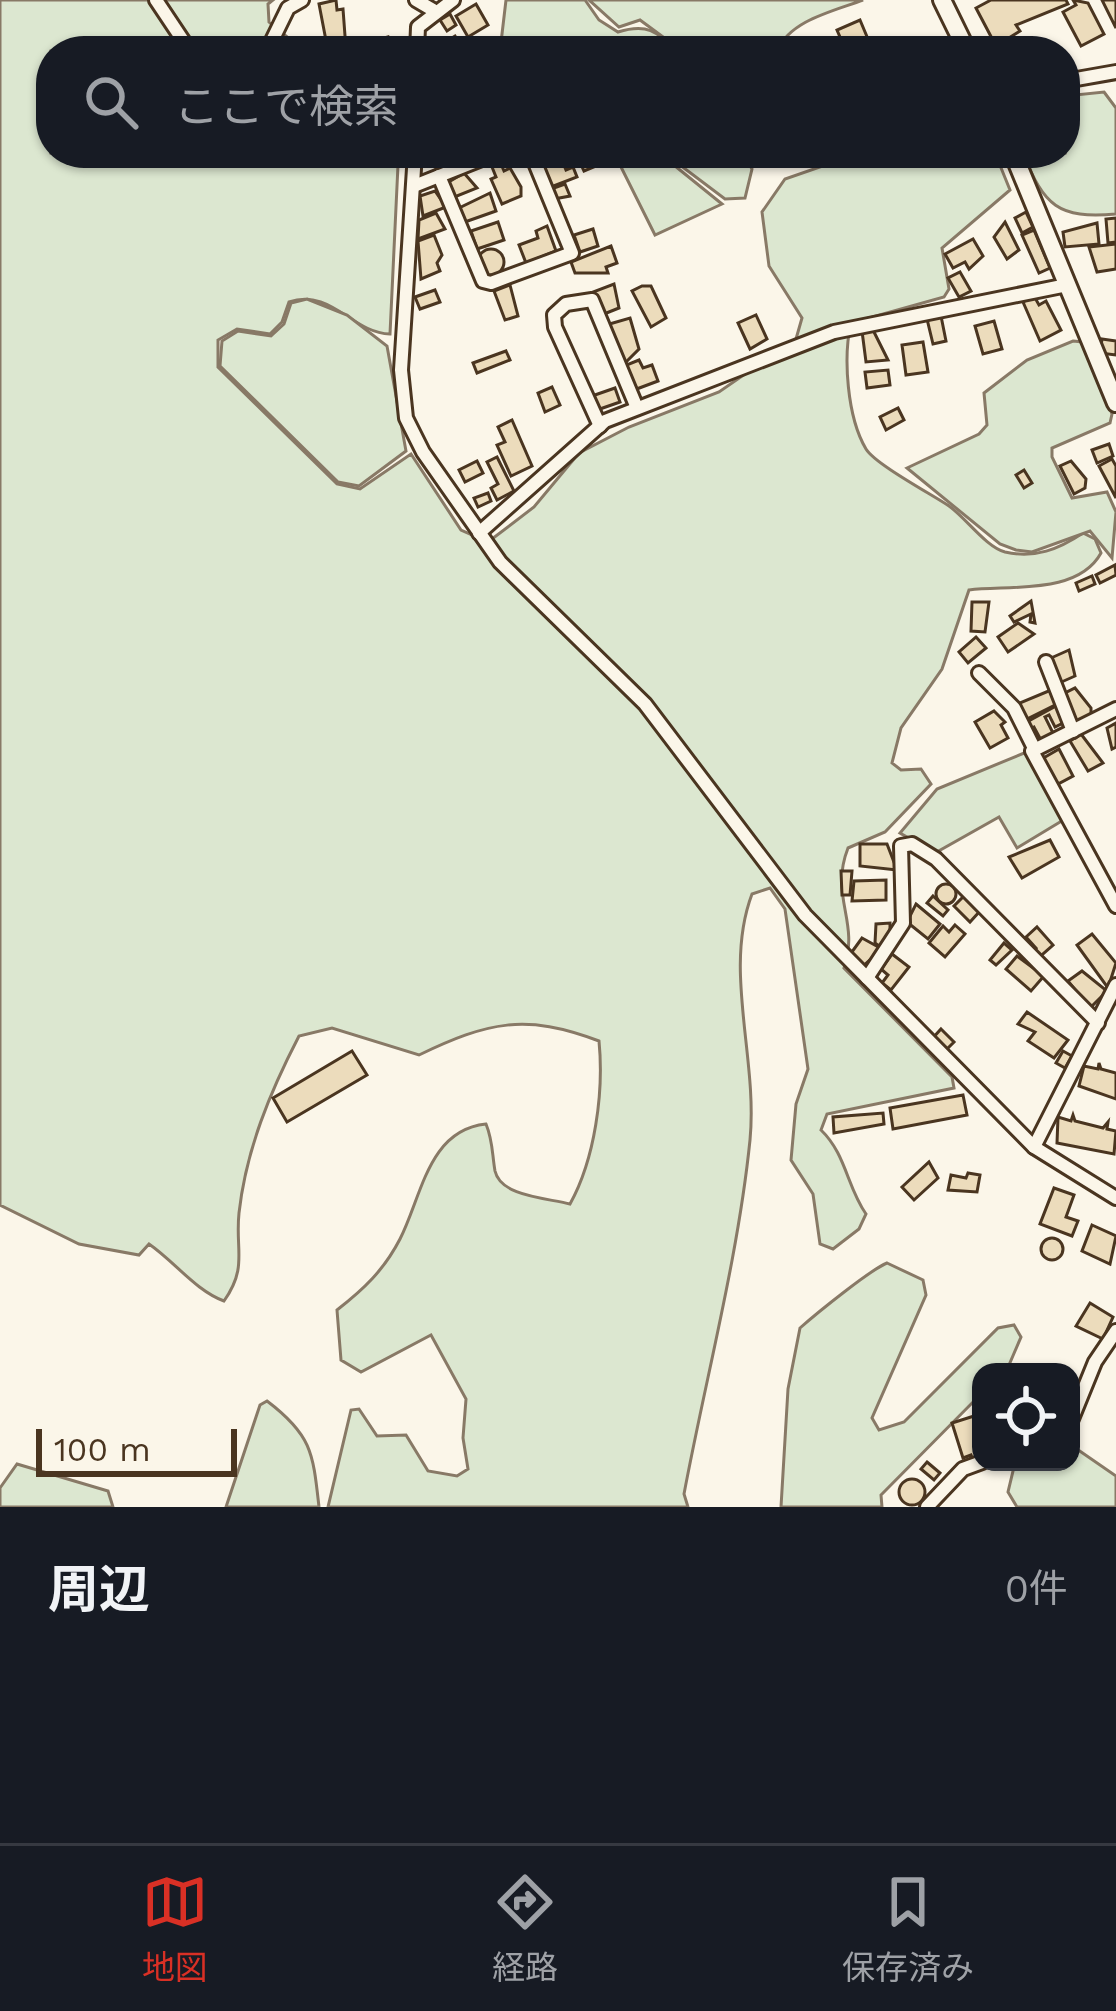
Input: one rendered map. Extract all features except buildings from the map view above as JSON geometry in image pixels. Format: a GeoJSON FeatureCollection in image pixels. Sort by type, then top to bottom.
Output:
{"type":"FeatureCollection","features":[{"type":"Feature","properties":{"kind":"street"},"geometry":{"type":"LineString","coordinates":[[156,0],[180,36]]}},
{"type":"Feature","properties":{"kind":"street"},"geometry":{"type":"LineString","coordinates":[[274,36],[288,8],[302,0]]}},
{"type":"Feature","properties":{"kind":"street"},"geometry":{"type":"LineString","coordinates":[[416,0],[433,10]]}},
{"type":"Feature","properties":{"kind":"street"},"geometry":{"type":"LineString","coordinates":[[418,36],[418,27],[433,10],[453,0]]}},
{"type":"Feature","properties":{"kind":"street"},"geometry":{"type":"LineString","coordinates":[[942,0],[960,36]]}},
{"type":"Feature","properties":{"kind":"street"},"geometry":{"type":"LineString","coordinates":[[1080,79],[1116,72]]}},
{"type":"Feature","properties":{"kind":"street"},"geometry":{"type":"LineString","coordinates":[[415,168],[401,370],[406,418],[479,533],[500,562],[645,704],[805,915],[1034,1147],[1116,1198]]}},
{"type":"Feature","properties":{"kind":"street"},"geometry":{"type":"LineString","coordinates":[[414,186],[457,168]]}},
{"type":"Feature","properties":{"kind":"street"},"geometry":{"type":"LineString","coordinates":[[439,176],[483,280],[491,283],[572,253],[537,168]]}},
{"type":"Feature","properties":{"kind":"street"},"geometry":{"type":"LineString","coordinates":[[1019,168],[1116,403]]}},
{"type":"Feature","properties":{"kind":"street"},"geometry":{"type":"LineString","coordinates":[[479,533],[600,426],[637,408],[834,332],[1067,285]]}},
{"type":"Feature","properties":{"kind":"street"},"geometry":{"type":"LineString","coordinates":[[600,426],[555,327],[554,315],[566,304],[592,300],[637,408]]}},
{"type":"Feature","properties":{"kind":"street"},"geometry":{"type":"LineString","coordinates":[[1046,662],[1073,731]]}},
{"type":"Feature","properties":{"kind":"street"},"geometry":{"type":"LineString","coordinates":[[979,673],[1014,708],[1116,905]]}},
{"type":"Feature","properties":{"kind":"street"},"geometry":{"type":"LineString","coordinates":[[1035,750],[1116,709]]}},
{"type":"Feature","properties":{"kind":"street"},"geometry":{"type":"LineString","coordinates":[[867,978],[903,923],[901,846],[912,844],[936,859],[1098,1023]]}},
{"type":"Feature","properties":{"kind":"street"},"geometry":{"type":"LineString","coordinates":[[1034,1147],[1116,985]]}},
{"type":"Feature","properties":{"kind":"street"},"geometry":{"type":"LineString","coordinates":[[1080,1399],[1095,1362],[1116,1331]]}},
{"type":"Feature","properties":{"kind":"street"},"geometry":{"type":"LineString","coordinates":[[927,1507],[962,1469],[972,1466]]}},
{"type":"Feature","properties":{"kind":"green space"},"geometry":{"type":"Polygon","coordinates":[[[0,0],[273,0],[268,4],[269,22],[286,36],[36,36],[36,168],[398,168],[390,334],[304,299],[289,302],[282,322],[270,334],[237,329],[218,340],[218,367],[337,484],[360,489],[411,454],[461,530],[488,542],[534,507],[579,453],[629,427],[719,392],[796,339],[802,318],[769,266],[762,212],[785,179],[817,168],[1001,168],[1010,190],[942,248],[949,289],[944,297],[851,323],[847,369],[855,421],[871,455],[949,506],[998,549],[1037,553],[1083,533],[1095,539],[1101,553],[1076,576],[1060,582],[969,590],[942,669],[901,728],[892,763],[901,770],[921,769],[931,784],[885,832],[848,848],[842,881],[849,936],[844,968],[952,1077],[954,1088],[827,1114],[821,1130],[836,1149],[866,1214],[859,1229],[833,1249],[820,1244],[813,1194],[791,1160],[796,1104],[808,1069],[785,909],[770,888],[752,894],[741,953],[750,1140],[730,1273],[684,1494],[688,1507],[328,1507],[351,1410],[359,1409],[377,1436],[406,1435],[428,1471],[457,1476],[468,1469],[463,1438],[466,1399],[431,1335],[361,1372],[341,1360],[337,1310],[387,1260],[439,1152],[467,1129],[486,1124],[495,1171],[506,1186],[570,1204],[586,1167],[596,1125],[599,1041],[549,1027],[507,1025],[466,1035],[419,1055],[332,1028],[299,1036],[253,1144],[239,1213],[238,1268],[224,1301],[149,1244],[139,1255],[79,1244],[0,1205],[0,0]]]}},
{"type":"Feature","properties":{"kind":"green space"},"geometry":{"type":"Polygon","coordinates":[[[506,0],[585,0],[599,20],[618,32],[636,28],[659,36],[502,36],[506,0]]]}},
{"type":"Feature","properties":{"kind":"green space"},"geometry":{"type":"Polygon","coordinates":[[[589,0],[863,0],[802,24],[788,36],[662,36],[640,20],[619,27],[589,0]]]}},
{"type":"Feature","properties":{"kind":"green space"},"geometry":{"type":"Polygon","coordinates":[[[1104,92],[1116,108],[1116,214],[1067,211],[1046,197],[1030,168],[1080,168],[1080,94],[1104,92]]]}},
{"type":"Feature","properties":{"kind":"green space"},"geometry":{"type":"Polygon","coordinates":[[[622,168],[678,168],[722,204],[655,235],[622,168]]]}},
{"type":"Feature","properties":{"kind":"green space"},"geometry":{"type":"Polygon","coordinates":[[[684,168],[751,168],[745,198],[725,199],[684,168]]]}},
{"type":"Feature","properties":{"kind":"green space"},"geometry":{"type":"Polygon","coordinates":[[[307,299],[347,315],[387,346],[406,451],[359,486],[338,482],[220,366],[222,341],[238,331],[271,336],[284,324],[291,303],[307,299]]]}},
{"type":"Feature","properties":{"kind":"green space"},"geometry":{"type":"Polygon","coordinates":[[[1073,341],[1083,342],[1112,414],[1110,423],[1052,448],[1052,457],[1072,498],[1107,492],[1116,512],[1112,558],[1090,531],[1032,552],[1000,544],[907,468],[979,434],[987,425],[984,393],[1027,360],[1073,341]]]}},
{"type":"Feature","properties":{"kind":"green space"},"geometry":{"type":"Polygon","coordinates":[[[1029,751],[1065,819],[1017,848],[999,817],[935,853],[900,833],[937,789],[1029,751]]]}},
{"type":"Feature","properties":{"kind":"green space"},"geometry":{"type":"Polygon","coordinates":[[[887,1263],[923,1280],[926,1295],[872,1418],[879,1430],[904,1422],[998,1328],[1014,1325],[1021,1337],[1010,1363],[972,1363],[972,1403],[881,1495],[882,1507],[781,1507],[788,1389],[800,1328],[887,1263]]]}},
{"type":"Feature","properties":{"kind":"green space"},"geometry":{"type":"Polygon","coordinates":[[[267,1401],[293,1424],[308,1446],[319,1507],[226,1507],[260,1405],[267,1401]]]}},
{"type":"Feature","properties":{"kind":"green space"},"geometry":{"type":"Polygon","coordinates":[[[1080,1451],[1116,1476],[1116,1507],[1017,1507],[1008,1492],[1013,1471],[1080,1471],[1080,1451]]]}},
{"type":"Feature","properties":{"kind":"green space"},"geometry":{"type":"Polygon","coordinates":[[[17,1464],[108,1491],[113,1507],[0,1507],[0,1488],[17,1464]]]}}]}
